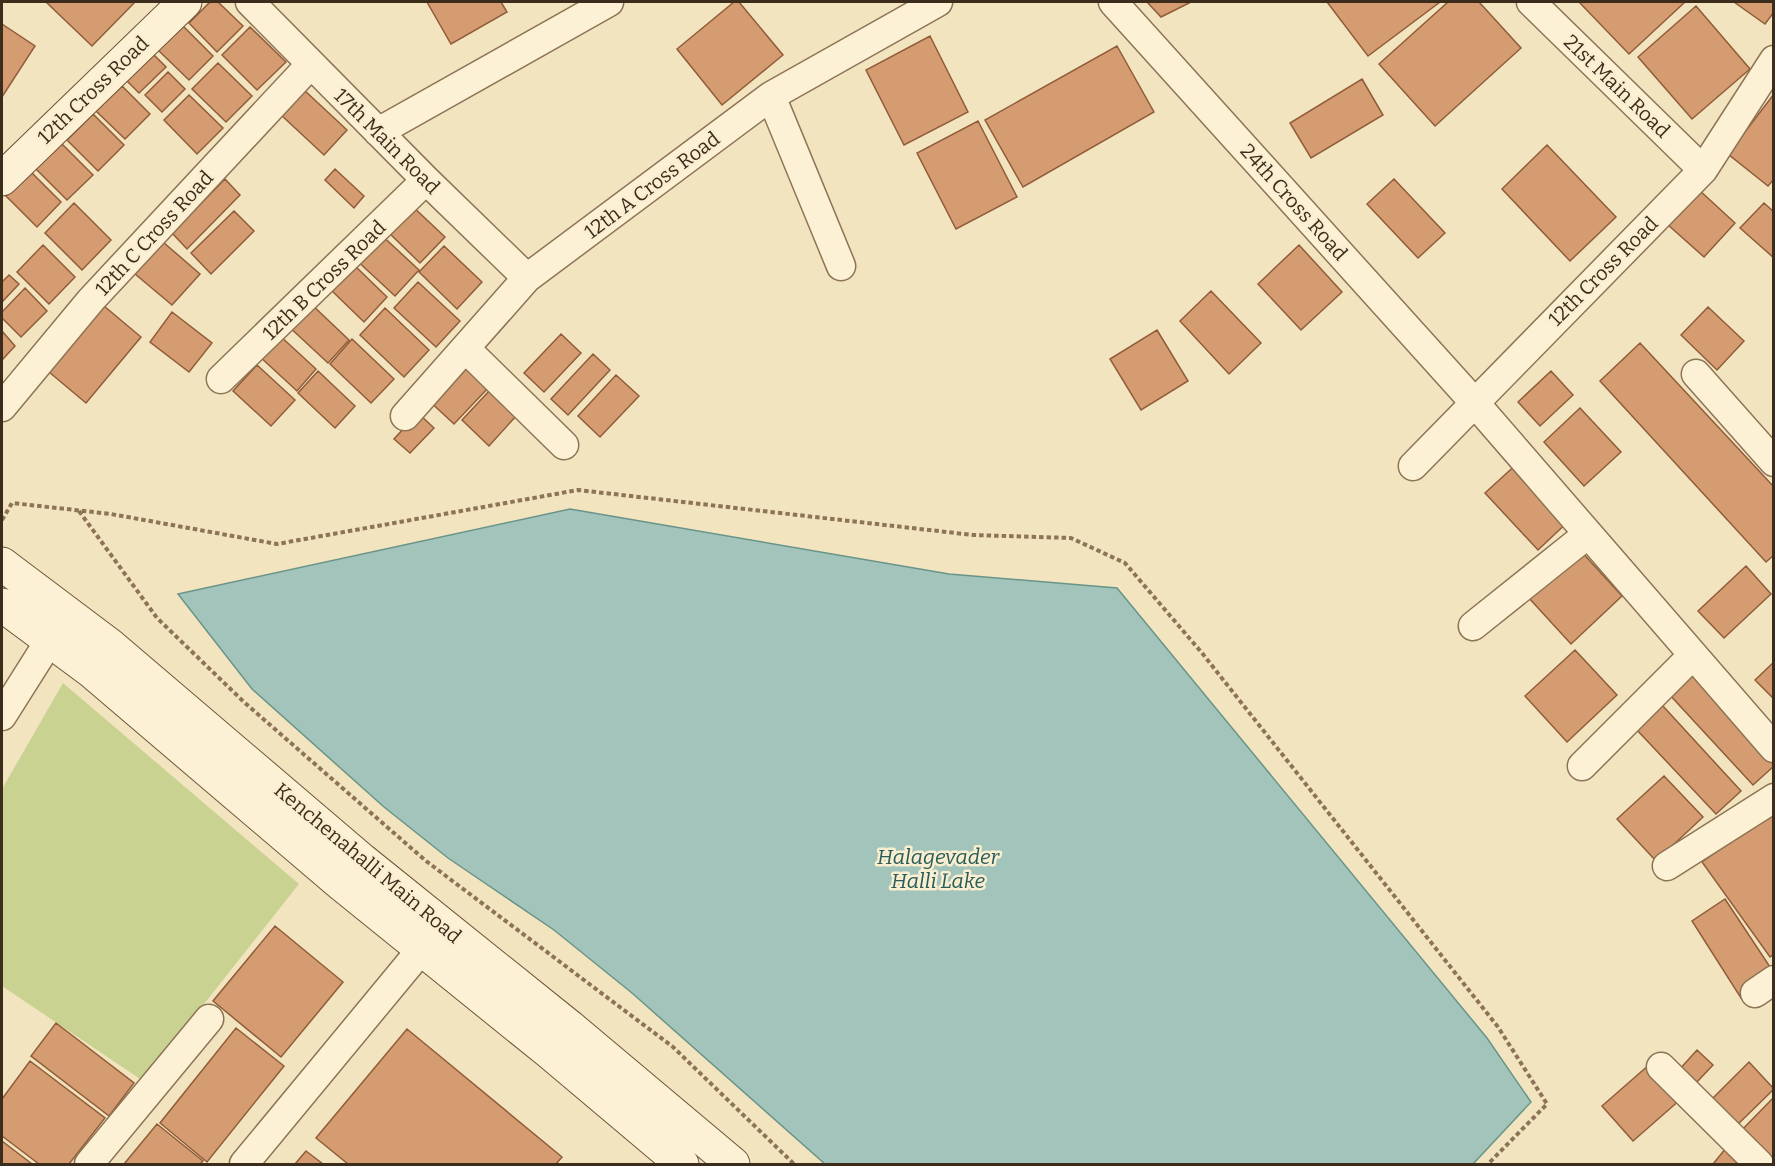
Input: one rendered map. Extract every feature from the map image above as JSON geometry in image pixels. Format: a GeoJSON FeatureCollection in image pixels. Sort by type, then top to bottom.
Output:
{"type":"FeatureCollection","features":[{"type":"Feature","properties":{"kind":"main road","name":"12th Cross Road"},"geometry":{"type":"LineString","coordinates":[[2,179],[185,2]]}},
{"type":"Feature","properties":{"kind":"main road","name":"Kenchenahalli Main Road"},"geometry":{"type":"LineString","coordinates":[[2,564],[111,646],[362,860],[570,1027],[732,1164]]}},
{"type":"Feature","properties":{"kind":"main road","name":"Kenchenahalli Main Road"},"geometry":{"type":"LineString","coordinates":[[2,604],[91,671],[341,884],[549,1052],[682,1164]]}},
{"type":"Feature","properties":{"kind":"street","name":"17th Main Road"},"geometry":{"type":"LineString","coordinates":[[250,2],[426,180],[527,278]]}},
{"type":"Feature","properties":{"kind":"street"},"geometry":{"type":"LineString","coordinates":[[378,132],[609,2]]}},
{"type":"Feature","properties":{"kind":"street","name":"12th A Cross Road"},"geometry":{"type":"LineString","coordinates":[[405,416],[527,278],[771,96],[938,2]]}},
{"type":"Feature","properties":{"kind":"street","name":"24th Cross Road"},"geometry":{"type":"LineString","coordinates":[[1113,2],[1474,402],[1773,748]]}},
{"type":"Feature","properties":{"kind":"street","name":"21st Main Road"},"geometry":{"type":"LineString","coordinates":[[1531,2],[1703,170]]}},
{"type":"Feature","properties":{"kind":"street","name":"12th Cross Road"},"geometry":{"type":"LineString","coordinates":[[1413,466],[1703,170],[1773,60]]}},
{"type":"Feature","properties":{"kind":"street","name":"12th C Cross Road"},"geometry":{"type":"LineString","coordinates":[[2,407],[91,300],[311,64]]}},
{"type":"Feature","properties":{"kind":"street"},"geometry":{"type":"LineString","coordinates":[[771,96],[841,266]]}},
{"type":"Feature","properties":{"kind":"street","name":"12th B Cross Road"},"geometry":{"type":"LineString","coordinates":[[221,379],[426,180]]}},
{"type":"Feature","properties":{"kind":"street"},"geometry":{"type":"LineString","coordinates":[[465,348],[564,445]]}},
{"type":"Feature","properties":{"kind":"street"},"geometry":{"type":"LineString","coordinates":[[1696,374],[1773,462]]}},
{"type":"Feature","properties":{"kind":"street"},"geometry":{"type":"LineString","coordinates":[[1473,626],[1588,534]]}},
{"type":"Feature","properties":{"kind":"street"},"geometry":{"type":"LineString","coordinates":[[2,716],[50,640]]}},
{"type":"Feature","properties":{"kind":"street"},"geometry":{"type":"LineString","coordinates":[[1582,766],[1693,655]]}},
{"type":"Feature","properties":{"kind":"street"},"geometry":{"type":"LineString","coordinates":[[1667,866],[1773,798]]}},
{"type":"Feature","properties":{"kind":"street"},"geometry":{"type":"LineString","coordinates":[[244,1164],[442,924]]}},
{"type":"Feature","properties":{"kind":"street"},"geometry":{"type":"LineString","coordinates":[[89,1164],[209,1019]]}},
{"type":"Feature","properties":{"kind":"street"},"geometry":{"type":"LineString","coordinates":[[1661,1067],[1759,1164]]}},
{"type":"Feature","properties":{"kind":"path"},"geometry":{"type":"LineString","coordinates":[[2,520],[12,503],[111,514],[277,544],[578,490],[973,535],[1071,538],[1125,563],[1202,652],[1498,1027],[1547,1104],[1488,1164]]}},
{"type":"Feature","properties":{"kind":"path"},"geometry":{"type":"LineString","coordinates":[[78,511],[157,618],[245,702],[426,861],[673,1047],[794,1164]]}},
{"type":"Feature","properties":{"kind":"green space"},"geometry":{"type":"Polygon","coordinates":[[[63,683],[299,884],[143,1081],[2,986],[2,789],[63,683]]]}},
{"type":"Feature","properties":{"kind":"water","name":"Halagevader Halli Lake"},"geometry":{"type":"Polygon","coordinates":[[[570,509],[949,574],[1117,588],[1487,1038],[1531,1102],[1473,1164],[825,1164],[632,993],[554,930],[448,858],[384,807],[252,689],[178,594],[570,509]]]}},
{"type":"Feature","properties":{"kind":"building"},"geometry":{"type":"Polygon","coordinates":[[[46,2],[135,2],[92,46],[46,2]]]}},
{"type":"Feature","properties":{"kind":"building"},"geometry":{"type":"Polygon","coordinates":[[[210,2],[218,2],[243,26],[217,52],[189,23],[210,2]]]}},
{"type":"Feature","properties":{"kind":"building"},"geometry":{"type":"Polygon","coordinates":[[[427,2],[501,2],[507,12],[451,44],[427,2]]]}},
{"type":"Feature","properties":{"kind":"building"},"geometry":{"type":"Polygon","coordinates":[[[734,2],[739,2],[783,55],[722,105],[677,49],[734,2]]]}},
{"type":"Feature","properties":{"kind":"building"},"geometry":{"type":"Polygon","coordinates":[[[1147,2],[1191,2],[1161,17],[1147,2]]]}},
{"type":"Feature","properties":{"kind":"building"},"geometry":{"type":"Polygon","coordinates":[[[1327,2],[1440,2],[1368,56],[1327,2]]]}},
{"type":"Feature","properties":{"kind":"building"},"geometry":{"type":"Polygon","coordinates":[[[1448,2],[1479,2],[1521,48],[1435,126],[1379,64],[1448,2]]]}},
{"type":"Feature","properties":{"kind":"building"},"geometry":{"type":"Polygon","coordinates":[[[1579,2],[1685,2],[1629,54],[1579,2]]]}},
{"type":"Feature","properties":{"kind":"building"},"geometry":{"type":"Polygon","coordinates":[[[1734,2],[1774,2],[1774,12],[1765,24],[1734,2]]]}},
{"type":"Feature","properties":{"kind":"building"},"geometry":{"type":"Polygon","coordinates":[[[1696,6],[1750,69],[1692,119],[1638,57],[1696,6]]]}},
{"type":"Feature","properties":{"kind":"building"},"geometry":{"type":"Polygon","coordinates":[[[2,24],[35,46],[2,97],[2,24]]]}},
{"type":"Feature","properties":{"kind":"building"},"geometry":{"type":"Polygon","coordinates":[[[182,25],[213,56],[189,80],[158,50],[182,25]]]}},
{"type":"Feature","properties":{"kind":"building"},"geometry":{"type":"Polygon","coordinates":[[[250,27],[286,62],[257,90],[222,55],[250,27]]]}},
{"type":"Feature","properties":{"kind":"building"},"geometry":{"type":"Polygon","coordinates":[[[930,36],[968,112],[904,145],[866,70],[930,36]]]}},
{"type":"Feature","properties":{"kind":"building"},"geometry":{"type":"Polygon","coordinates":[[[1117,46],[1154,112],[1023,187],[985,120],[1117,46]]]}},
{"type":"Feature","properties":{"kind":"building"},"geometry":{"type":"Polygon","coordinates":[[[152,53],[166,67],[139,93],[126,80],[152,53]]]}},
{"type":"Feature","properties":{"kind":"building"},"geometry":{"type":"Polygon","coordinates":[[[218,63],[252,96],[226,122],[192,89],[218,63]]]}},
{"type":"Feature","properties":{"kind":"building"},"geometry":{"type":"Polygon","coordinates":[[[168,72],[185,89],[162,112],[145,95],[168,72]]]}},
{"type":"Feature","properties":{"kind":"building"},"geometry":{"type":"Polygon","coordinates":[[[1362,79],[1383,115],[1311,158],[1290,123],[1362,79]]]}},
{"type":"Feature","properties":{"kind":"building"},"geometry":{"type":"Polygon","coordinates":[[[122,86],[150,114],[125,139],[96,111],[122,86]]]}},
{"type":"Feature","properties":{"kind":"building"},"geometry":{"type":"Polygon","coordinates":[[[303,89],[347,130],[324,155],[280,114],[303,89]]]}},
{"type":"Feature","properties":{"kind":"building"},"geometry":{"type":"Polygon","coordinates":[[[1774,94],[1774,179],[1768,186],[1728,154],[1774,94]]]}},
{"type":"Feature","properties":{"kind":"building"},"geometry":{"type":"Polygon","coordinates":[[[189,95],[223,128],[197,154],[164,120],[189,95]]]}},
{"type":"Feature","properties":{"kind":"building"},"geometry":{"type":"Polygon","coordinates":[[[93,114],[124,145],[98,171],[67,140],[93,114]]]}},
{"type":"Feature","properties":{"kind":"building"},"geometry":{"type":"Polygon","coordinates":[[[978,121],[1017,197],[956,229],[917,153],[978,121]]]}},
{"type":"Feature","properties":{"kind":"building"},"geometry":{"type":"Polygon","coordinates":[[[59,141],[93,175],[67,200],[34,167],[59,141]]]}},
{"type":"Feature","properties":{"kind":"building"},"geometry":{"type":"Polygon","coordinates":[[[1547,145],[1616,217],[1570,261],[1502,189],[1547,145]]]}},
{"type":"Feature","properties":{"kind":"building"},"geometry":{"type":"Polygon","coordinates":[[[335,169],[364,196],[354,208],[325,180],[335,169]]]}},
{"type":"Feature","properties":{"kind":"building"},"geometry":{"type":"Polygon","coordinates":[[[31,172],[61,202],[37,227],[6,196],[31,172]]]}},
{"type":"Feature","properties":{"kind":"building"},"geometry":{"type":"Polygon","coordinates":[[[225,179],[240,195],[187,249],[172,233],[225,179]]]}},
{"type":"Feature","properties":{"kind":"building"},"geometry":{"type":"Polygon","coordinates":[[[1394,179],[1445,233],[1418,258],[1367,204],[1394,179]]]}},
{"type":"Feature","properties":{"kind":"building"},"geometry":{"type":"Polygon","coordinates":[[[1698,189],[1735,223],[1704,257],[1667,224],[1698,189]]]}},
{"type":"Feature","properties":{"kind":"building"},"geometry":{"type":"Polygon","coordinates":[[[74,203],[111,240],[82,270],[45,233],[74,203]]]}},
{"type":"Feature","properties":{"kind":"building"},"geometry":{"type":"Polygon","coordinates":[[[1764,203],[1774,212],[1774,258],[1740,228],[1764,203]]]}},
{"type":"Feature","properties":{"kind":"building"},"geometry":{"type":"Polygon","coordinates":[[[410,204],[445,237],[420,263],[386,230],[410,204]]]}},
{"type":"Feature","properties":{"kind":"building"},"geometry":{"type":"Polygon","coordinates":[[[234,211],[254,231],[211,274],[191,253],[234,211]]]}},
{"type":"Feature","properties":{"kind":"building"},"geometry":{"type":"Polygon","coordinates":[[[377,231],[419,270],[395,296],[353,257],[377,231]]]}},
{"type":"Feature","properties":{"kind":"building"},"geometry":{"type":"Polygon","coordinates":[[[163,242],[200,274],[172,305],[135,274],[163,242]]]}},
{"type":"Feature","properties":{"kind":"building"},"geometry":{"type":"Polygon","coordinates":[[[43,245],[75,277],[49,304],[17,272],[43,245]]]}},
{"type":"Feature","properties":{"kind":"building"},"geometry":{"type":"Polygon","coordinates":[[[1299,245],[1342,292],[1301,330],[1258,284],[1299,245]]]}},
{"type":"Feature","properties":{"kind":"building"},"geometry":{"type":"Polygon","coordinates":[[[444,246],[482,282],[457,309],[419,272],[444,246]]]}},
{"type":"Feature","properties":{"kind":"building"},"geometry":{"type":"Polygon","coordinates":[[[353,264],[387,297],[364,322],[329,288],[353,264]]]}},
{"type":"Feature","properties":{"kind":"building"},"geometry":{"type":"Polygon","coordinates":[[[9,275],[19,284],[2,302],[2,282],[9,275]]]}},
{"type":"Feature","properties":{"kind":"building"},"geometry":{"type":"Polygon","coordinates":[[[418,282],[460,321],[436,347],[394,308],[418,282]]]}},
{"type":"Feature","properties":{"kind":"building"},"geometry":{"type":"Polygon","coordinates":[[[25,288],[47,311],[21,337],[2,318],[2,312],[25,288]]]}},
{"type":"Feature","properties":{"kind":"building"},"geometry":{"type":"Polygon","coordinates":[[[1211,291],[1261,343],[1229,374],[1180,321],[1211,291]]]}},
{"type":"Feature","properties":{"kind":"building"},"geometry":{"type":"Polygon","coordinates":[[[308,301],[349,340],[328,363],[286,324],[308,301]]]}},
{"type":"Feature","properties":{"kind":"building"},"geometry":{"type":"Polygon","coordinates":[[[104,306],[141,337],[86,403],[49,372],[104,306]]]}},
{"type":"Feature","properties":{"kind":"building"},"geometry":{"type":"Polygon","coordinates":[[[1708,307],[1744,341],[1717,370],[1681,335],[1708,307]]]}},
{"type":"Feature","properties":{"kind":"building"},"geometry":{"type":"Polygon","coordinates":[[[385,308],[429,350],[404,377],[360,335],[385,308]]]}},
{"type":"Feature","properties":{"kind":"building"},"geometry":{"type":"Polygon","coordinates":[[[172,312],[212,343],[189,372],[150,342],[172,312]]]}},
{"type":"Feature","properties":{"kind":"building"},"geometry":{"type":"Polygon","coordinates":[[[1157,330],[1188,381],[1141,410],[1110,359],[1157,330]]]}},
{"type":"Feature","properties":{"kind":"building"},"geometry":{"type":"Polygon","coordinates":[[[2,331],[15,346],[2,360],[2,331]]]}},
{"type":"Feature","properties":{"kind":"building"},"geometry":{"type":"Polygon","coordinates":[[[278,334],[316,369],[297,391],[258,355],[278,334]]]}},
{"type":"Feature","properties":{"kind":"building"},"geometry":{"type":"Polygon","coordinates":[[[561,334],[581,353],[544,392],[524,373],[561,334]]]}},
{"type":"Feature","properties":{"kind":"building"},"geometry":{"type":"Polygon","coordinates":[[[352,339],[394,379],[371,403],[330,364],[352,339]]]}},
{"type":"Feature","properties":{"kind":"building"},"geometry":{"type":"Polygon","coordinates":[[[1640,343],[1774,487],[1774,555],[1766,562],[1600,381],[1640,343]]]}},
{"type":"Feature","properties":{"kind":"building"},"geometry":{"type":"Polygon","coordinates":[[[593,354],[610,370],[568,415],[551,399],[593,354]]]}},
{"type":"Feature","properties":{"kind":"building"},"geometry":{"type":"Polygon","coordinates":[[[461,360],[489,387],[454,424],[426,398],[461,360]]]}},
{"type":"Feature","properties":{"kind":"building"},"geometry":{"type":"Polygon","coordinates":[[[257,365],[295,400],[271,426],[233,391],[257,365]]]}},
{"type":"Feature","properties":{"kind":"building"},"geometry":{"type":"Polygon","coordinates":[[[318,371],[355,406],[335,428],[298,393],[318,371]]]}},
{"type":"Feature","properties":{"kind":"building"},"geometry":{"type":"Polygon","coordinates":[[[1551,371],[1573,395],[1540,426],[1518,402],[1551,371]]]}},
{"type":"Feature","properties":{"kind":"building"},"geometry":{"type":"Polygon","coordinates":[[[616,375],[639,396],[600,437],[578,416],[616,375]]]}},
{"type":"Feature","properties":{"kind":"building"},"geometry":{"type":"Polygon","coordinates":[[[490,390],[517,415],[489,446],[462,420],[490,390]]]}},
{"type":"Feature","properties":{"kind":"building"},"geometry":{"type":"Polygon","coordinates":[[[1580,408],[1621,452],[1584,486],[1544,442],[1580,408]]]}},
{"type":"Feature","properties":{"kind":"building"},"geometry":{"type":"Polygon","coordinates":[[[418,413],[434,428],[410,453],[394,439],[418,413]]]}},
{"type":"Feature","properties":{"kind":"building"},"geometry":{"type":"Polygon","coordinates":[[[1520,461],[1573,517],[1538,550],[1485,493],[1520,461]]]}},
{"type":"Feature","properties":{"kind":"building"},"geometry":{"type":"Polygon","coordinates":[[[1579,549],[1622,596],[1571,644],[1528,597],[1579,549]]]}},
{"type":"Feature","properties":{"kind":"building"},"geometry":{"type":"Polygon","coordinates":[[[1746,566],[1771,594],[1724,638],[1698,611],[1746,566]]]}},
{"type":"Feature","properties":{"kind":"building"},"geometry":{"type":"Polygon","coordinates":[[[1575,650],[1617,695],[1567,742],[1525,696],[1575,650]]]}},
{"type":"Feature","properties":{"kind":"building"},"geometry":{"type":"Polygon","coordinates":[[[1774,662],[1774,696],[1772,697],[1755,680],[1774,662]]]}},
{"type":"Feature","properties":{"kind":"building"},"geometry":{"type":"Polygon","coordinates":[[[1696,667],[1774,751],[1774,766],[1753,785],[1668,693],[1696,667]]]}},
{"type":"Feature","properties":{"kind":"building"},"geometry":{"type":"Polygon","coordinates":[[[1662,705],[1741,791],[1716,814],[1636,729],[1662,705]]]}},
{"type":"Feature","properties":{"kind":"building"},"geometry":{"type":"Polygon","coordinates":[[[1664,776],[1703,817],[1656,861],[1617,819],[1664,776]]]}},
{"type":"Feature","properties":{"kind":"building"},"geometry":{"type":"Polygon","coordinates":[[[1774,811],[1774,954],[1770,957],[1702,862],[1774,811]]]}},
{"type":"Feature","properties":{"kind":"building"},"geometry":{"type":"Polygon","coordinates":[[[1725,899],[1774,973],[1774,976],[1741,998],[1692,921],[1725,899]]]}},
{"type":"Feature","properties":{"kind":"building"},"geometry":{"type":"Polygon","coordinates":[[[275,926],[343,982],[281,1057],[213,1001],[275,926]]]}},
{"type":"Feature","properties":{"kind":"building"},"geometry":{"type":"Polygon","coordinates":[[[56,1023],[134,1083],[109,1116],[31,1056],[56,1023]]]}},
{"type":"Feature","properties":{"kind":"building"},"geometry":{"type":"Polygon","coordinates":[[[236,1028],[284,1066],[207,1162],[160,1123],[236,1028]]]}},
{"type":"Feature","properties":{"kind":"building"},"geometry":{"type":"Polygon","coordinates":[[[407,1029],[562,1157],[556,1164],[348,1164],[316,1138],[407,1029]]]}},
{"type":"Feature","properties":{"kind":"building"},"geometry":{"type":"Polygon","coordinates":[[[1697,1050],[1713,1065],[1695,1084],[1679,1070],[1697,1050]]]}},
{"type":"Feature","properties":{"kind":"building"},"geometry":{"type":"Polygon","coordinates":[[[30,1061],[105,1118],[69,1164],[39,1164],[2,1136],[2,1099],[30,1061]]]}},
{"type":"Feature","properties":{"kind":"building"},"geometry":{"type":"Polygon","coordinates":[[[1749,1062],[1774,1089],[1731,1131],[1706,1105],[1749,1062]]]}},
{"type":"Feature","properties":{"kind":"building"},"geometry":{"type":"Polygon","coordinates":[[[1650,1064],[1681,1099],[1633,1141],[1602,1106],[1650,1064]]]}},
{"type":"Feature","properties":{"kind":"building"},"geometry":{"type":"Polygon","coordinates":[[[1774,1097],[1774,1163],[1772,1164],[1738,1134],[1774,1097]]]}},
{"type":"Feature","properties":{"kind":"building"},"geometry":{"type":"Polygon","coordinates":[[[157,1124],[203,1161],[200,1164],[124,1164],[157,1124]]]}},
{"type":"Feature","properties":{"kind":"building"},"geometry":{"type":"Polygon","coordinates":[[[2,1141],[32,1164],[2,1164],[2,1141]]]}},
{"type":"Feature","properties":{"kind":"building"},"geometry":{"type":"Polygon","coordinates":[[[1726,1148],[1746,1164],[1713,1164],[1726,1148]]]}},
{"type":"Feature","properties":{"kind":"building"},"geometry":{"type":"Polygon","coordinates":[[[306,1151],[323,1164],[295,1164],[306,1151]]]}}]}
